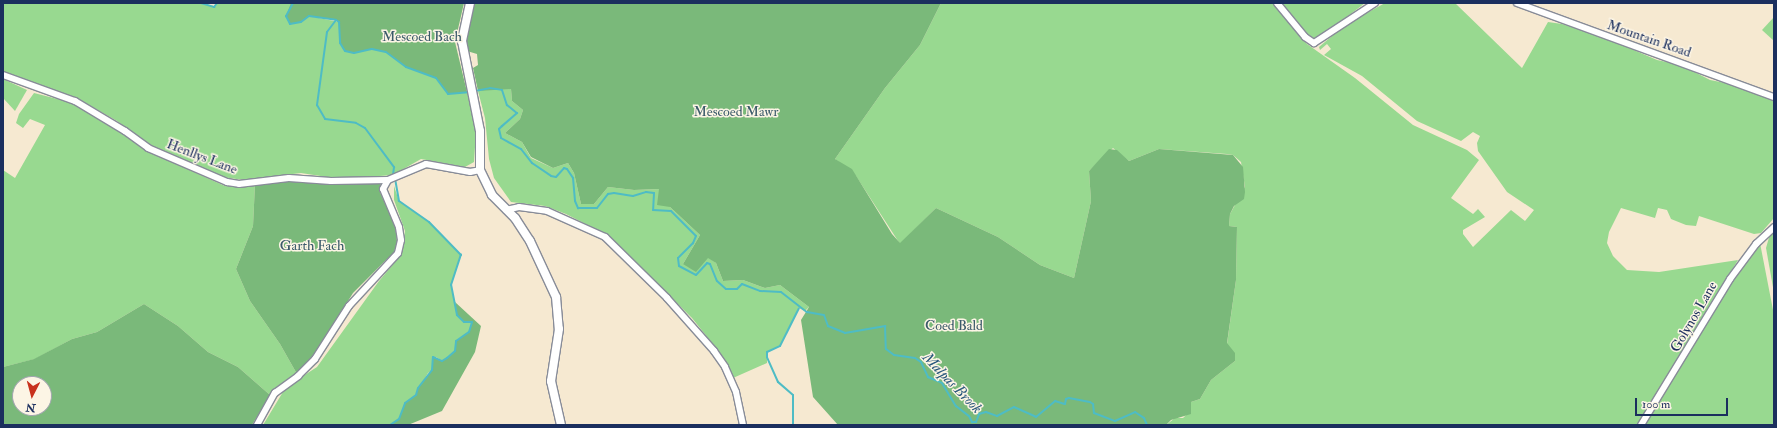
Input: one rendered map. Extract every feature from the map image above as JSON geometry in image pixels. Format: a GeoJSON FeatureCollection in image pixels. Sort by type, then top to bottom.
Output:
{"type":"FeatureCollection","features":[{"type":"Feature","properties":{"kind":"street"},"geometry":{"type":"LineString","coordinates":[[470,3],[462,41],[480,132],[480,170],[492,196],[515,218],[541,261],[558,308],[559,329],[551,380],[561,425]]}},
{"type":"Feature","properties":{"kind":"street"},"geometry":{"type":"LineString","coordinates":[[1277,3],[1305,37],[1314,43],[1375,3]]}},
{"type":"Feature","properties":{"kind":"street","name":"Mountain Road"},"geometry":{"type":"LineString","coordinates":[[1517,3],[1774,96]]}},
{"type":"Feature","properties":{"kind":"street","name":"Henllys Lane"},"geometry":{"type":"LineString","coordinates":[[3,75],[75,101],[125,131],[148,148],[227,182],[239,184],[289,178],[331,181],[388,180],[426,164],[470,172],[480,170]]}},
{"type":"Feature","properties":{"kind":"street"},"geometry":{"type":"LineString","coordinates":[[257,425],[275,393],[298,376],[314,359],[357,296],[398,252],[401,240],[399,227],[383,189],[388,180]]}},
{"type":"Feature","properties":{"kind":"street"},"geometry":{"type":"LineString","coordinates":[[506,210],[519,208],[547,211],[605,237],[668,298],[714,351],[725,367],[736,392],[743,425]]}},
{"type":"Feature","properties":{"kind":"street","name":"Golynos Lane"},"geometry":{"type":"LineString","coordinates":[[1641,425],[1730,279],[1756,244],[1774,227]]}},
{"type":"Feature","properties":{"kind":"green space"},"geometry":{"type":"Polygon","coordinates":[[[3,3],[201,3],[214,6],[217,3],[293,3],[301,22],[309,16],[339,22],[339,34],[358,52],[372,49],[386,52],[406,67],[436,78],[448,94],[467,92],[476,132],[474,162],[465,167],[421,159],[393,175],[340,179],[301,173],[244,180],[222,177],[154,149],[117,121],[75,97],[33,84],[3,71],[3,3]]]}},
{"type":"Feature","properties":{"kind":"green space","name":"Mescoed Bach"},"geometry":{"type":"Polygon","coordinates":[[[291,3],[464,3],[455,42],[467,92],[448,94],[436,78],[406,67],[386,52],[372,49],[354,53],[345,51],[340,43],[339,22],[336,20],[309,16],[301,22],[290,24],[286,16],[291,3]]]}},
{"type":"Feature","properties":{"kind":"green space"},"geometry":{"type":"Polygon","coordinates":[[[474,3],[941,3],[920,45],[885,88],[835,159],[852,169],[892,234],[900,243],[936,208],[998,237],[1040,265],[1074,278],[1091,201],[1089,171],[1109,149],[1117,150],[1129,161],[1159,149],[1233,155],[1243,167],[1245,192],[1244,199],[1234,206],[1230,214],[1229,226],[1237,227],[1236,280],[1227,343],[1235,353],[1235,361],[1211,380],[1200,399],[1191,402],[1191,414],[1171,420],[1166,425],[838,425],[813,397],[801,320],[809,307],[780,285],[765,288],[743,280],[723,281],[716,263],[708,258],[696,272],[683,264],[700,235],[670,207],[657,205],[659,189],[634,190],[608,187],[594,204],[581,204],[574,173],[568,163],[553,168],[531,157],[522,142],[505,133],[520,119],[523,110],[512,101],[511,89],[478,91],[473,68],[478,65],[477,54],[467,51],[464,44],[474,3]]]}},
{"type":"Feature","properties":{"kind":"green space"},"geometry":{"type":"Polygon","coordinates":[[[941,3],[1272,3],[1307,44],[1355,78],[1413,125],[1467,150],[1479,160],[1451,198],[1473,214],[1478,209],[1485,217],[1463,230],[1463,234],[1473,247],[1511,210],[1525,221],[1534,210],[1507,192],[1478,151],[1477,143],[1480,136],[1473,132],[1461,141],[1417,121],[1362,76],[1324,55],[1331,49],[1327,44],[1320,50],[1319,47],[1345,25],[1385,3],[1455,3],[1522,68],[1548,22],[1562,24],[1608,39],[1657,60],[1681,65],[1710,80],[1736,85],[1774,101],[1774,218],[1761,233],[1754,234],[1699,216],[1696,226],[1686,225],[1671,219],[1667,210],[1658,208],[1655,218],[1621,208],[1609,232],[1607,243],[1613,256],[1627,270],[1659,272],[1738,260],[1637,425],[1166,425],[1175,418],[1183,418],[1190,411],[1191,402],[1200,399],[1211,380],[1235,361],[1227,344],[1236,280],[1237,227],[1229,226],[1230,214],[1245,187],[1241,162],[1233,155],[1227,154],[1159,149],[1129,161],[1113,148],[1089,171],[1091,201],[1074,278],[1040,265],[998,237],[936,208],[900,244],[856,176],[835,159],[885,88],[920,45],[941,3]]]}},
{"type":"Feature","properties":{"kind":"green space"},"geometry":{"type":"Polygon","coordinates":[[[1281,3],[1365,3],[1322,36],[1312,39],[1304,33],[1281,3]]]}},
{"type":"Feature","properties":{"kind":"green space"},"geometry":{"type":"Polygon","coordinates":[[[1774,17],[1774,41],[1762,30],[1774,17]]]}},
{"type":"Feature","properties":{"kind":"green space"},"geometry":{"type":"Polygon","coordinates":[[[3,79],[27,90],[15,111],[3,98],[3,79]]]}},
{"type":"Feature","properties":{"kind":"green space"},"geometry":{"type":"Polygon","coordinates":[[[490,88],[511,89],[512,101],[523,110],[520,119],[505,133],[522,142],[531,158],[553,168],[568,163],[574,173],[581,204],[594,204],[608,187],[634,190],[660,189],[670,207],[700,235],[683,264],[708,257],[716,263],[723,281],[743,280],[765,288],[780,285],[809,307],[805,311],[799,308],[780,346],[767,352],[767,363],[733,378],[720,353],[692,318],[609,236],[566,214],[545,206],[511,202],[494,178],[489,159],[485,118],[478,91],[490,88]]]}},
{"type":"Feature","properties":{"kind":"green space"},"geometry":{"type":"Polygon","coordinates":[[[34,93],[73,103],[124,133],[147,151],[225,186],[240,187],[255,184],[253,226],[236,269],[250,301],[280,344],[297,374],[270,395],[238,367],[208,352],[178,326],[144,304],[97,332],[72,339],[35,359],[3,367],[3,170],[15,178],[45,125],[30,119],[23,128],[16,123],[19,114],[34,93]]]}},
{"type":"Feature","properties":{"kind":"green space","name":"Garth Fach"},"geometry":{"type":"Polygon","coordinates":[[[285,179],[333,185],[360,182],[381,183],[379,190],[395,226],[397,241],[394,252],[353,293],[316,352],[297,374],[280,344],[250,301],[236,269],[253,226],[255,184],[285,179]]]}},
{"type":"Feature","properties":{"kind":"green space"},"geometry":{"type":"Polygon","coordinates":[[[394,186],[399,201],[429,222],[461,255],[451,285],[457,315],[464,322],[472,322],[469,332],[455,344],[455,351],[447,358],[442,361],[436,357],[432,370],[428,373],[413,399],[405,403],[403,413],[396,422],[390,425],[263,425],[286,387],[317,367],[379,281],[401,255],[405,231],[394,200],[394,186]]]}},
{"type":"Feature","properties":{"kind":"green space"},"geometry":{"type":"Polygon","coordinates":[[[1774,229],[1774,293],[1766,248],[1770,234],[1774,229]]]}},
{"type":"Feature","properties":{"kind":"green space"},"geometry":{"type":"Polygon","coordinates":[[[1760,243],[1774,315],[1774,425],[1644,425],[1681,367],[1719,299],[1760,243]]]}},
{"type":"Feature","properties":{"kind":"green space"},"geometry":{"type":"Polygon","coordinates":[[[455,302],[481,326],[475,352],[442,411],[408,425],[390,425],[399,419],[405,403],[416,395],[418,388],[432,370],[433,357],[442,361],[447,358],[455,351],[456,341],[469,332],[472,322],[464,322],[457,315],[455,302]]]}},
{"type":"Feature","properties":{"kind":"green space"},"geometry":{"type":"Polygon","coordinates":[[[144,304],[178,326],[208,352],[238,367],[270,395],[252,425],[3,425],[3,367],[34,359],[72,339],[97,332],[144,304]]]}},
{"type":"Feature","properties":{"kind":"waterway","name":"Malpas Brook"},"geometry":{"type":"LineString","coordinates":[[201,3],[214,7],[217,3]]}},
{"type":"Feature","properties":{"kind":"waterway","name":"Malpas Brook"},"geometry":{"type":"LineString","coordinates":[[293,3],[286,16],[290,24],[301,22],[309,16],[336,20],[339,22],[340,43],[345,51],[354,53],[372,49],[386,52],[406,67],[436,78],[448,94],[471,92]]}},
{"type":"Feature","properties":{"kind":"waterway"},"geometry":{"type":"LineString","coordinates":[[336,20],[327,32],[317,105],[325,119],[356,123],[365,128],[394,167],[393,175]]}},
{"type":"Feature","properties":{"kind":"waterway","name":"Malpas Brook"},"geometry":{"type":"LineString","coordinates":[[475,91],[490,88],[502,90],[507,105],[517,113],[499,129],[501,138],[521,149],[532,163],[551,176],[556,177],[564,168],[567,169],[573,178],[575,201],[578,208],[597,208],[608,194],[614,193],[633,196],[646,192],[654,193],[653,210],[671,211],[696,236],[693,243],[678,258],[679,266],[696,275],[707,263],[710,264],[717,281],[726,289],[737,289],[742,284],[760,291],[781,292],[807,312],[824,315],[828,326],[845,333],[885,326],[886,349],[894,355],[915,358],[921,362],[928,377],[942,383],[956,406],[969,416],[972,422],[976,422],[979,414],[986,412],[997,416],[1014,407],[1036,417],[1055,401],[1065,404],[1066,399],[1069,398],[1090,402],[1093,404],[1094,413],[1115,421],[1135,412],[1144,418],[1147,425]]}},
{"type":"Feature","properties":{"kind":"waterway"},"geometry":{"type":"LineString","coordinates":[[390,425],[399,419],[405,403],[416,395],[418,388],[432,370],[433,357],[442,361],[455,351],[456,341],[469,332],[472,322],[464,322],[457,315],[451,285],[461,255],[429,222],[399,201],[395,179]]}},
{"type":"Feature","properties":{"kind":"waterway"},"geometry":{"type":"LineString","coordinates":[[793,425],[793,395],[778,382],[767,357],[767,352],[780,346],[799,308]]}},
{"type":"Feature","properties":{"kind":"park label","name":"Mescoed Mawr"},"geometry":{"type":"Point","coordinates":[736,112]}},
{"type":"Feature","properties":{"kind":"park label","name":"Coed Bald"},"geometry":{"type":"Point","coordinates":[954,326]}}]}
